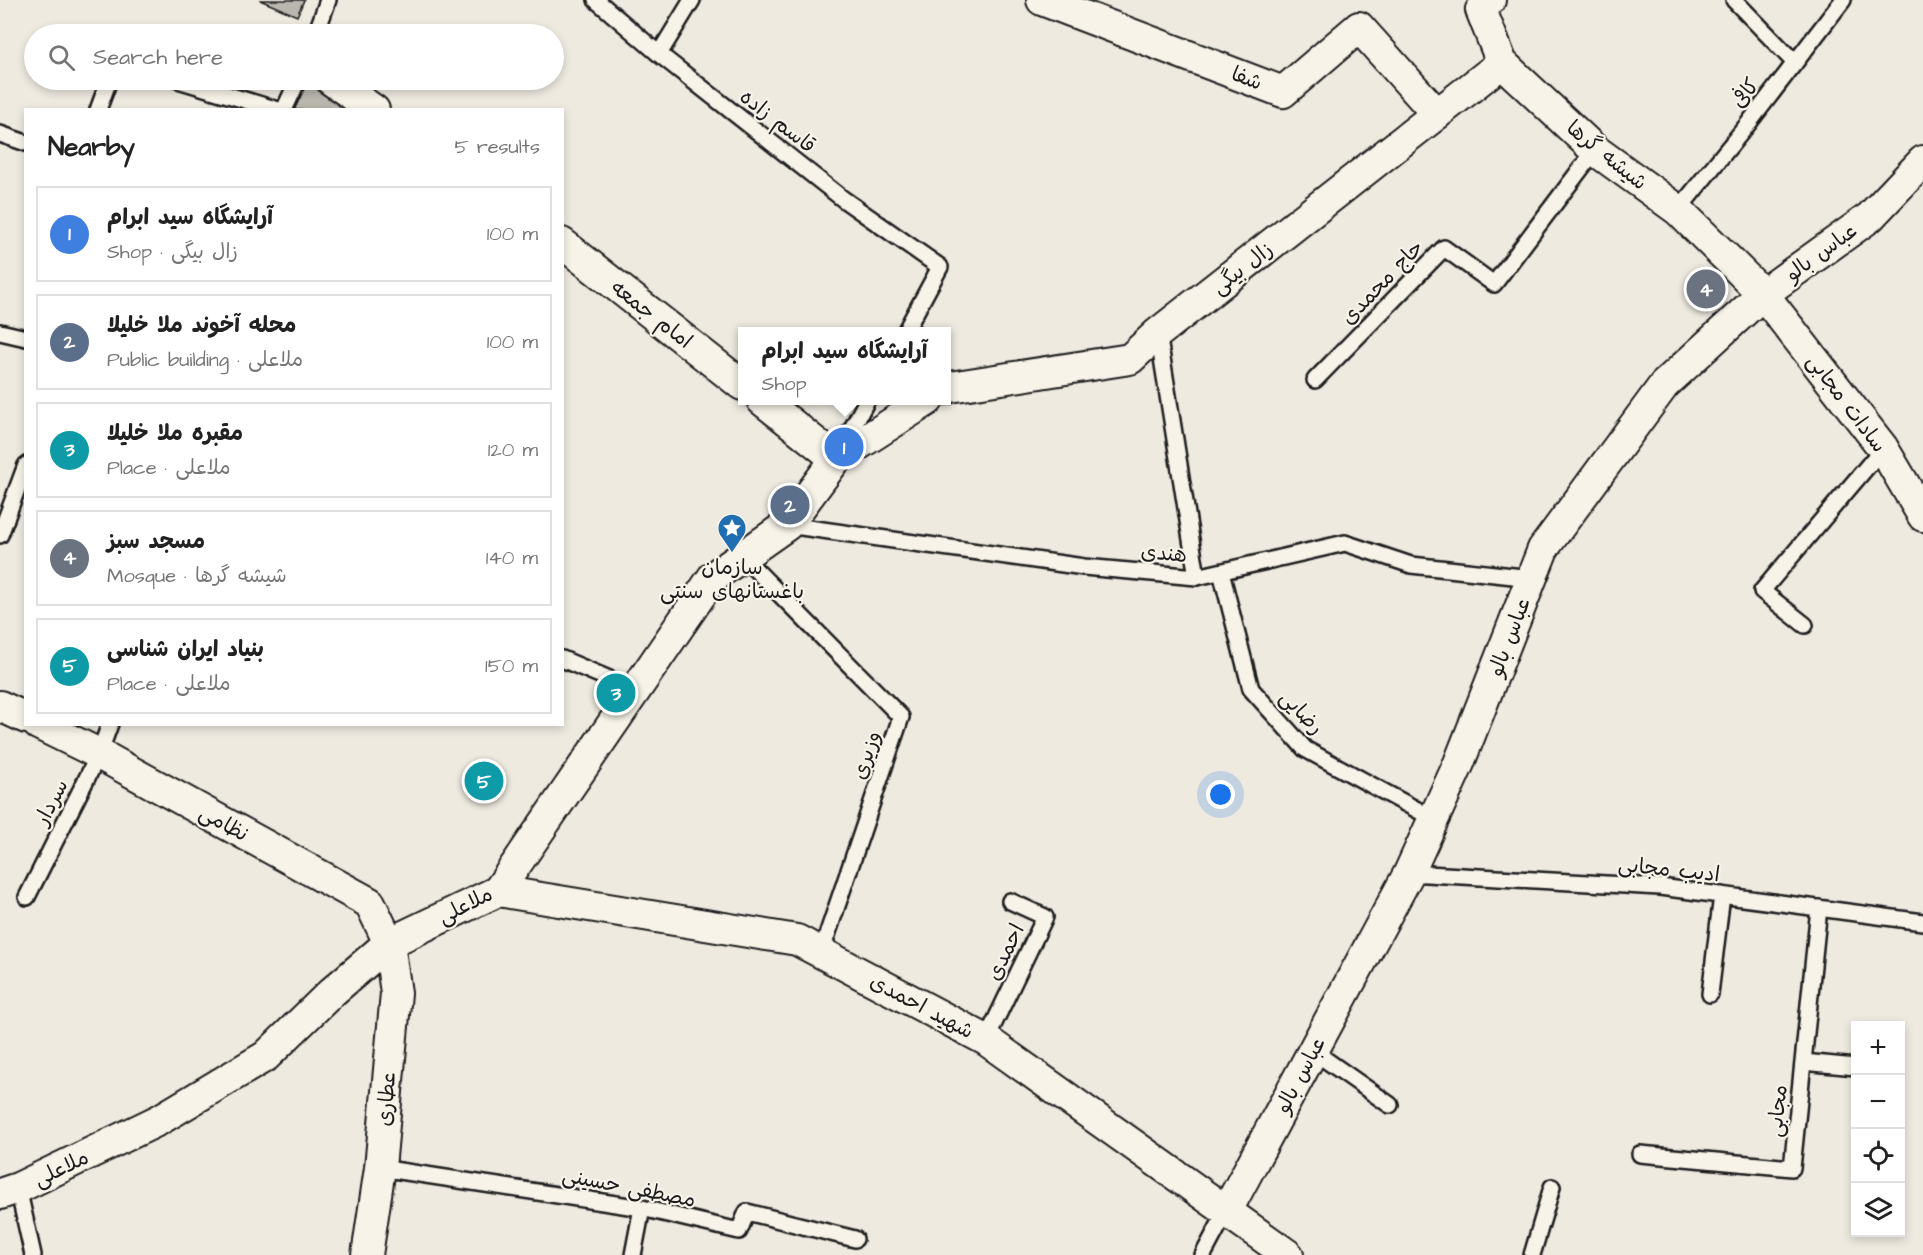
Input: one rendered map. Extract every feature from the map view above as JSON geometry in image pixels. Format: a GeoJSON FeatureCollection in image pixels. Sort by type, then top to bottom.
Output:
{"type":"FeatureCollection","features":[{"type":"Feature","properties":{"kind":"street","name":"شفا"},"geometry":{"type":"LineString","coordinates":[[1042,0],[1283,92],[1359,27],[1437,114]]}},
{"type":"Feature","properties":{"kind":"street","name":"شیشه گرها"},"geometry":{"type":"LineString","coordinates":[[1482,3],[1502,63],[1595,150],[1678,210],[1763,294]]}},
{"type":"Feature","properties":{"kind":"street","name":"زال بیگی"},"geometry":{"type":"LineString","coordinates":[[951,387],[1130,359],[1158,333],[1502,63]]}},
{"type":"Feature","properties":{"kind":"street"},"geometry":{"type":"LineString","coordinates":[[345,90],[371,108]]}},
{"type":"Feature","properties":{"kind":"street","name":"عباس بالو"},"geometry":{"type":"LineString","coordinates":[[1227,1212],[1409,873],[1459,763],[1543,549],[1664,386],[1763,294],[1870,217],[1923,161]]}},
{"type":"Feature","properties":{"kind":"street","name":"امام جمعه"},"geometry":{"type":"LineString","coordinates":[[564,245],[738,382]]}},
{"type":"Feature","properties":{"kind":"street","name":"سادات مجابی"},"geometry":{"type":"LineString","coordinates":[[1763,294],[1884,448],[1923,516]]}},
{"type":"Feature","properties":{"kind":"street"},"geometry":{"type":"LineString","coordinates":[[768,405],[836,459],[920,405]]}},
{"type":"Feature","properties":{"kind":"street","name":"ملاعلی"},"geometry":{"type":"LineString","coordinates":[[9,1191],[159,1120],[266,1056],[332,992],[389,943],[498,891],[713,577],[787,525],[836,459]]}},
{"type":"Feature","properties":{"kind":"street"},"geometry":{"type":"LineString","coordinates":[[0,706],[24,717]]}},
{"type":"Feature","properties":{"kind":"street","name":"نظامی"},"geometry":{"type":"LineString","coordinates":[[42,726],[99,754],[370,903],[389,943]]}},
{"type":"Feature","properties":{"kind":"street","name":"شهید احمدی"},"geometry":{"type":"LineString","coordinates":[[498,891],[797,940],[986,1040],[1288,1255]]}},
{"type":"Feature","properties":{"kind":"street","name":"عطاری"},"geometry":{"type":"LineString","coordinates":[[367,1255],[380,1168],[396,993],[389,943]]}},
{"type":"Feature","properties":{"kind":"lane"},"geometry":{"type":"LineString","coordinates":[[320,24],[328,0]]}},
{"type":"Feature","properties":{"kind":"lane","name":"قاسم زاده"},"geometry":{"type":"LineString","coordinates":[[596,0],[659,54],[843,199],[939,267],[908,327]]}},
{"type":"Feature","properties":{"kind":"lane"},"geometry":{"type":"LineString","coordinates":[[659,54],[692,0]]}},
{"type":"Feature","properties":{"kind":"lane"},"geometry":{"type":"LineString","coordinates":[[1734,0],[1795,63]]}},
{"type":"Feature","properties":{"kind":"lane","name":"کافی"},"geometry":{"type":"LineString","coordinates":[[1678,210],[1748,124],[1843,0]]}},
{"type":"Feature","properties":{"kind":"lane"},"geometry":{"type":"LineString","coordinates":[[99,108],[105,90]]}},
{"type":"Feature","properties":{"kind":"lane"},"geometry":{"type":"LineString","coordinates":[[211,90],[271,108]]}},
{"type":"Feature","properties":{"kind":"lane"},"geometry":{"type":"LineString","coordinates":[[285,108],[293,90]]}},
{"type":"Feature","properties":{"kind":"lane"},"geometry":{"type":"LineString","coordinates":[[0,134],[24,142]]}},
{"type":"Feature","properties":{"kind":"lane","name":"حاج محمدی"},"geometry":{"type":"LineString","coordinates":[[1315,380],[1444,248],[1494,284],[1595,150]]}},
{"type":"Feature","properties":{"kind":"lane"},"geometry":{"type":"LineString","coordinates":[[0,332],[24,338]]}},
{"type":"Feature","properties":{"kind":"lane"},"geometry":{"type":"LineString","coordinates":[[1158,333],[1197,577]]}},
{"type":"Feature","properties":{"kind":"lane"},"geometry":{"type":"LineString","coordinates":[[836,459],[864,405]]}},
{"type":"Feature","properties":{"kind":"lane"},"geometry":{"type":"LineString","coordinates":[[1805,625],[1762,591],[1884,448]]}},
{"type":"Feature","properties":{"kind":"lane"},"geometry":{"type":"LineString","coordinates":[[0,535],[24,470]]}},
{"type":"Feature","properties":{"kind":"lane","name":"هندی"},"geometry":{"type":"LineString","coordinates":[[787,525],[1084,567],[1197,577],[1345,543],[1411,565],[1532,578]]}},
{"type":"Feature","properties":{"kind":"lane","name":"وزیری"},"geometry":{"type":"LineString","coordinates":[[742,556],[901,717],[821,953]]}},
{"type":"Feature","properties":{"kind":"lane","name":"رضایی"},"geometry":{"type":"LineString","coordinates":[[1221,572],[1251,689],[1305,749],[1434,819]]}},
{"type":"Feature","properties":{"kind":"lane"},"geometry":{"type":"LineString","coordinates":[[564,660],[635,690]]}},
{"type":"Feature","properties":{"kind":"lane","name":"سردار"},"geometry":{"type":"LineString","coordinates":[[27,897],[99,754],[110,726]]}},
{"type":"Feature","properties":{"kind":"lane","name":"ادیب مجابی"},"geometry":{"type":"LineString","coordinates":[[1409,873],[1660,887],[1923,922]]}},
{"type":"Feature","properties":{"kind":"lane"},"geometry":{"type":"LineString","coordinates":[[1710,994],[1722,895]]}},
{"type":"Feature","properties":{"kind":"lane","name":"احمدی"},"geometry":{"type":"LineString","coordinates":[[986,1040],[1045,917],[1010,901]]}},
{"type":"Feature","properties":{"kind":"lane","name":"مجابی"},"geometry":{"type":"LineString","coordinates":[[1640,1154],[1792,1168],[1820,908]]}},
{"type":"Feature","properties":{"kind":"lane"},"geometry":{"type":"LineString","coordinates":[[1313,1051],[1390,1105]]}},
{"type":"Feature","properties":{"kind":"lane"},"geometry":{"type":"LineString","coordinates":[[1803,1062],[1851,1067]]}},
{"type":"Feature","properties":{"kind":"lane","name":"مصطفی حسینی"},"geometry":{"type":"LineString","coordinates":[[380,1168],[642,1208],[739,1232],[747,1212],[855,1239]]}},
{"type":"Feature","properties":{"kind":"lane"},"geometry":{"type":"LineString","coordinates":[[1532,1255],[1552,1187]]}},
{"type":"Feature","properties":{"kind":"lane"},"geometry":{"type":"LineString","coordinates":[[9,1191],[33,1255]]}},
{"type":"Feature","properties":{"kind":"lane"},"geometry":{"type":"LineString","coordinates":[[633,1255],[642,1208]]}},
{"type":"Feature","properties":{"kind":"lane"},"geometry":{"type":"LineString","coordinates":[[1203,1255],[1227,1212]]}},
{"type":"Feature","properties":{"kind":"building"},"geometry":{"type":"Polygon","coordinates":[[[260,0],[304,0],[297,16],[260,0]]]}},
{"type":"Feature","properties":{"kind":"building"},"geometry":{"type":"Polygon","coordinates":[[[300,90],[326,90],[356,108],[292,108],[300,90]]]}},
{"type":"Feature","properties":{"kind":"place","name":"مسجد سبز"},"geometry":{"type":"Point","coordinates":[1706,289]}},
{"type":"Feature","properties":{"kind":"place","name":"آرایشگاه سید ابرام"},"geometry":{"type":"Point","coordinates":[844,447]}},
{"type":"Feature","properties":{"kind":"place","name":"محله آخوند ملا خلیلا"},"geometry":{"type":"Point","coordinates":[790,505]}},
{"type":"Feature","properties":{"kind":"place","name":"سازمان باغستانهای سنتی"},"geometry":{"type":"Point","coordinates":[732,554]}},
{"type":"Feature","properties":{"kind":"place","name":"مقبره ملا خلیلا"},"geometry":{"type":"Point","coordinates":[616,693]}},
{"type":"Feature","properties":{"kind":"place","name":"بنیاد ایران شناسی"},"geometry":{"type":"Point","coordinates":[484,781]}}]}
